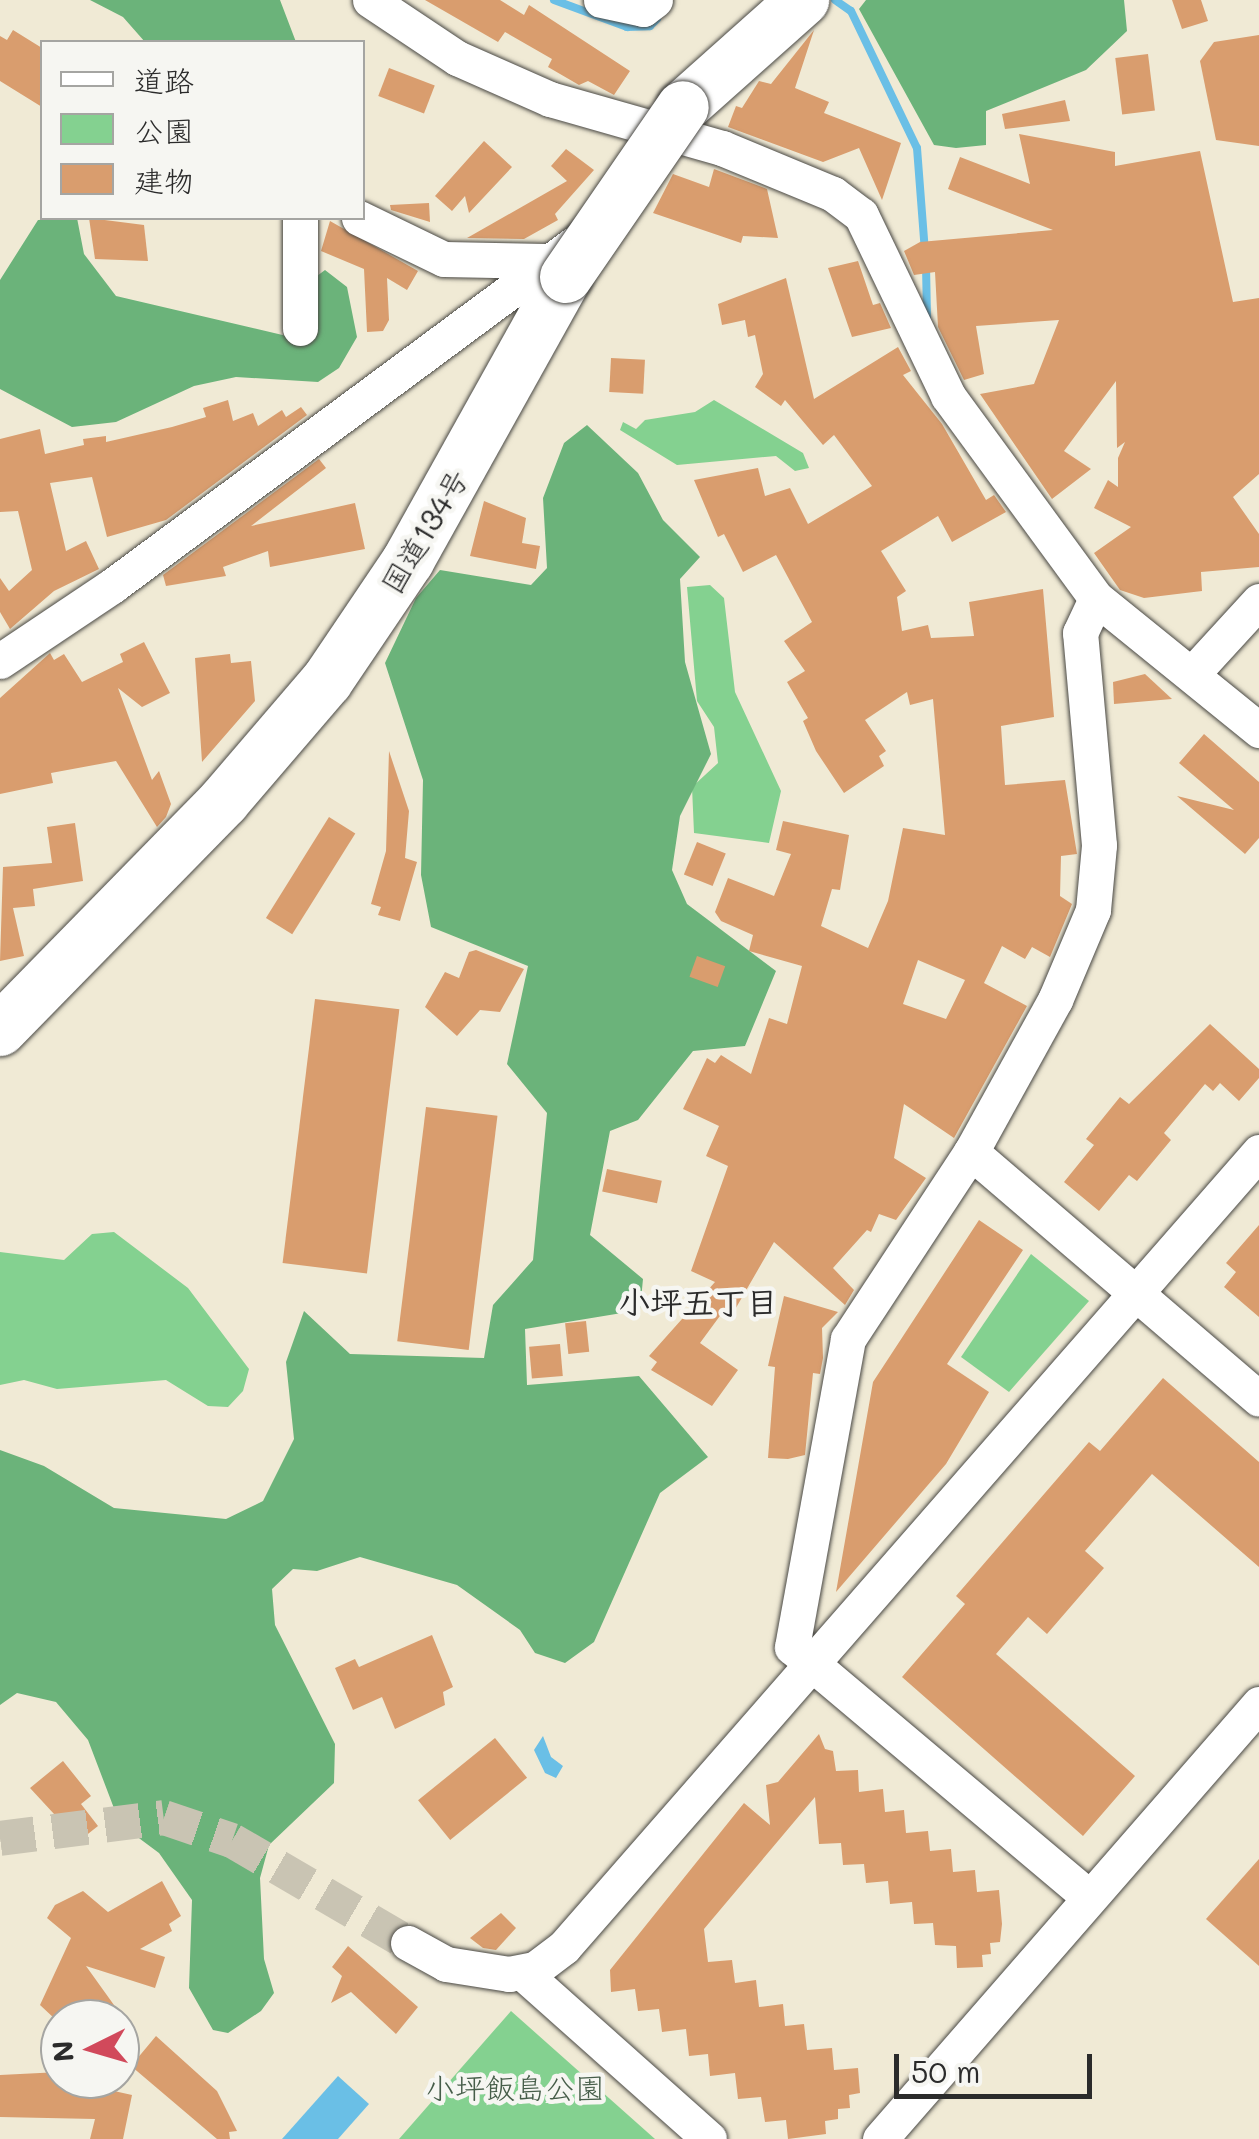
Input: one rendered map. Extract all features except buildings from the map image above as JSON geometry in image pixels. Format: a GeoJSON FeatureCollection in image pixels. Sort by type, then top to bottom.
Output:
{"type":"FeatureCollection","features":[{"type":"Feature","properties":{"kind":"highway","name":"国道134号"},"geometry":{"type":"LineString","coordinates":[[0,1030],[224,802],[327,681],[408,561],[556,269],[671,119],[803,0]]}},
{"type":"Feature","properties":{"kind":"street"},"geometry":{"type":"LineString","coordinates":[[602,0],[643,9],[655,0]]}},
{"type":"Feature","properties":{"kind":"street"},"geometry":{"type":"LineString","coordinates":[[384,4],[457,58],[550,99],[671,119],[799,178],[861,214],[948,396],[1096,598],[1259,730]]}},
{"type":"Feature","properties":{"kind":"street"},"geometry":{"type":"LineString","coordinates":[[300,220],[300,328]]}},
{"type":"Feature","properties":{"kind":"street"},"geometry":{"type":"LineString","coordinates":[[362,220],[444,259],[556,269]]}},
{"type":"Feature","properties":{"kind":"street"},"geometry":{"type":"LineString","coordinates":[[0,660],[556,269]]}},
{"type":"Feature","properties":{"kind":"street"},"geometry":{"type":"LineString","coordinates":[[1089,1897],[792,1647],[848,1339],[971,1152],[1055,1000],[1098,892],[1080,633],[1096,598]]}},
{"type":"Feature","properties":{"kind":"street"},"geometry":{"type":"LineString","coordinates":[[1192,674],[1259,602]]}},
{"type":"Feature","properties":{"kind":"street"},"geometry":{"type":"LineString","coordinates":[[971,1152],[1259,1399]]}},
{"type":"Feature","properties":{"kind":"street"},"geometry":{"type":"LineString","coordinates":[[523,1973],[564,1948],[1259,1152]]}},
{"type":"Feature","properties":{"kind":"street"},"geometry":{"type":"LineString","coordinates":[[880,2139],[1259,1704]]}},
{"type":"Feature","properties":{"kind":"street"},"geometry":{"type":"LineString","coordinates":[[408,1943],[446,1964],[523,1973],[709,2139]]}},
{"type":"Feature","properties":{"kind":"green space"},"geometry":{"type":"Polygon","coordinates":[[[90,0],[280,0],[295,40],[143,40],[123,17],[90,0]]]}},
{"type":"Feature","properties":{"kind":"green space"},"geometry":{"type":"Polygon","coordinates":[[[866,0],[1124,0],[1127,31],[1086,70],[986,111],[986,145],[956,148],[934,145],[859,9],[866,0]]]}},
{"type":"Feature","properties":{"kind":"green space"},"geometry":{"type":"Polygon","coordinates":[[[38,220],[77,220],[84,254],[116,296],[291,337],[313,279],[325,270],[347,287],[357,337],[339,368],[318,382],[236,377],[194,386],[116,422],[72,427],[0,389],[0,280],[38,220]]]}},
{"type":"Feature","properties":{"kind":"green space"},"geometry":{"type":"Polygon","coordinates":[[[714,400],[803,453],[809,468],[795,471],[776,456],[677,465],[620,430],[623,422],[636,429],[645,420],[695,412],[714,400]]]}},
{"type":"Feature","properties":{"kind":"green space"},"geometry":{"type":"Polygon","coordinates":[[[587,425],[638,473],[663,520],[700,557],[680,579],[685,662],[711,754],[680,816],[672,870],[687,904],[776,971],[745,1046],[693,1051],[638,1120],[610,1131],[590,1235],[643,1279],[640,1310],[525,1329],[527,1385],[639,1376],[708,1457],[660,1493],[594,1642],[565,1663],[535,1653],[520,1630],[457,1585],[360,1557],[317,1571],[293,1569],[272,1589],[275,1625],[335,1744],[334,1783],[269,1845],[260,1878],[264,1959],[274,1993],[261,2011],[228,2033],[213,2030],[189,1988],[192,1900],[159,1853],[120,1824],[88,1740],[56,1702],[17,1693],[0,1705],[0,1450],[44,1466],[114,1508],[226,1519],[263,1501],[294,1439],[286,1362],[304,1311],[350,1354],[484,1358],[493,1305],[533,1260],[547,1113],[507,1064],[528,966],[431,927],[421,875],[423,780],[385,663],[416,598],[440,570],[531,585],[547,568],[543,498],[564,443],[587,425]]]}},
{"type":"Feature","properties":{"kind":"green space"},"geometry":{"type":"Polygon","coordinates":[[[710,585],[724,598],[735,692],[781,791],[769,843],[694,833],[692,787],[718,763],[714,727],[697,701],[687,587],[710,585]]]}},
{"type":"Feature","properties":{"kind":"green space"},"geometry":{"type":"Polygon","coordinates":[[[114,1232],[188,1288],[249,1369],[243,1391],[228,1407],[208,1406],[166,1380],[57,1389],[24,1380],[0,1385],[0,1252],[64,1260],[92,1234],[114,1232]]]}},
{"type":"Feature","properties":{"kind":"green space"},"geometry":{"type":"Polygon","coordinates":[[[1031,1254],[1089,1301],[1009,1392],[961,1357],[1031,1254]]]}},
{"type":"Feature","properties":{"kind":"green space","name":"小坪飯島公園"},"geometry":{"type":"Polygon","coordinates":[[[511,2011],[655,2139],[399,2139],[511,2011]]]}},
{"type":"Feature","properties":{"kind":"water"},"geometry":{"type":"Polygon","coordinates":[[[543,1736],[551,1757],[563,1766],[556,1778],[545,1773],[534,1750],[543,1736]]]}},
{"type":"Feature","properties":{"kind":"water"},"geometry":{"type":"Polygon","coordinates":[[[338,2076],[369,2104],[338,2139],[282,2139],[338,2076]]]}},
{"type":"Feature","properties":{"kind":"waterway"},"geometry":{"type":"LineString","coordinates":[[554,0],[627,27],[650,26],[657,19]]}},
{"type":"Feature","properties":{"kind":"waterway"},"geometry":{"type":"LineString","coordinates":[[835,0],[851,11],[917,148],[925,251]]}},
{"type":"Feature","properties":{"kind":"waterway"},"geometry":{"type":"LineString","coordinates":[[926,265],[927,318]]}},
{"type":"Feature","properties":{"kind":"tunnel"},"geometry":{"type":"LineString","coordinates":[[0,1838],[164,1817],[232,1840],[408,1943]]}},
{"type":"Feature","properties":{"kind":"district","name":"小坪五丁目"},"geometry":{"type":"Point","coordinates":[698,1301]}}]}
